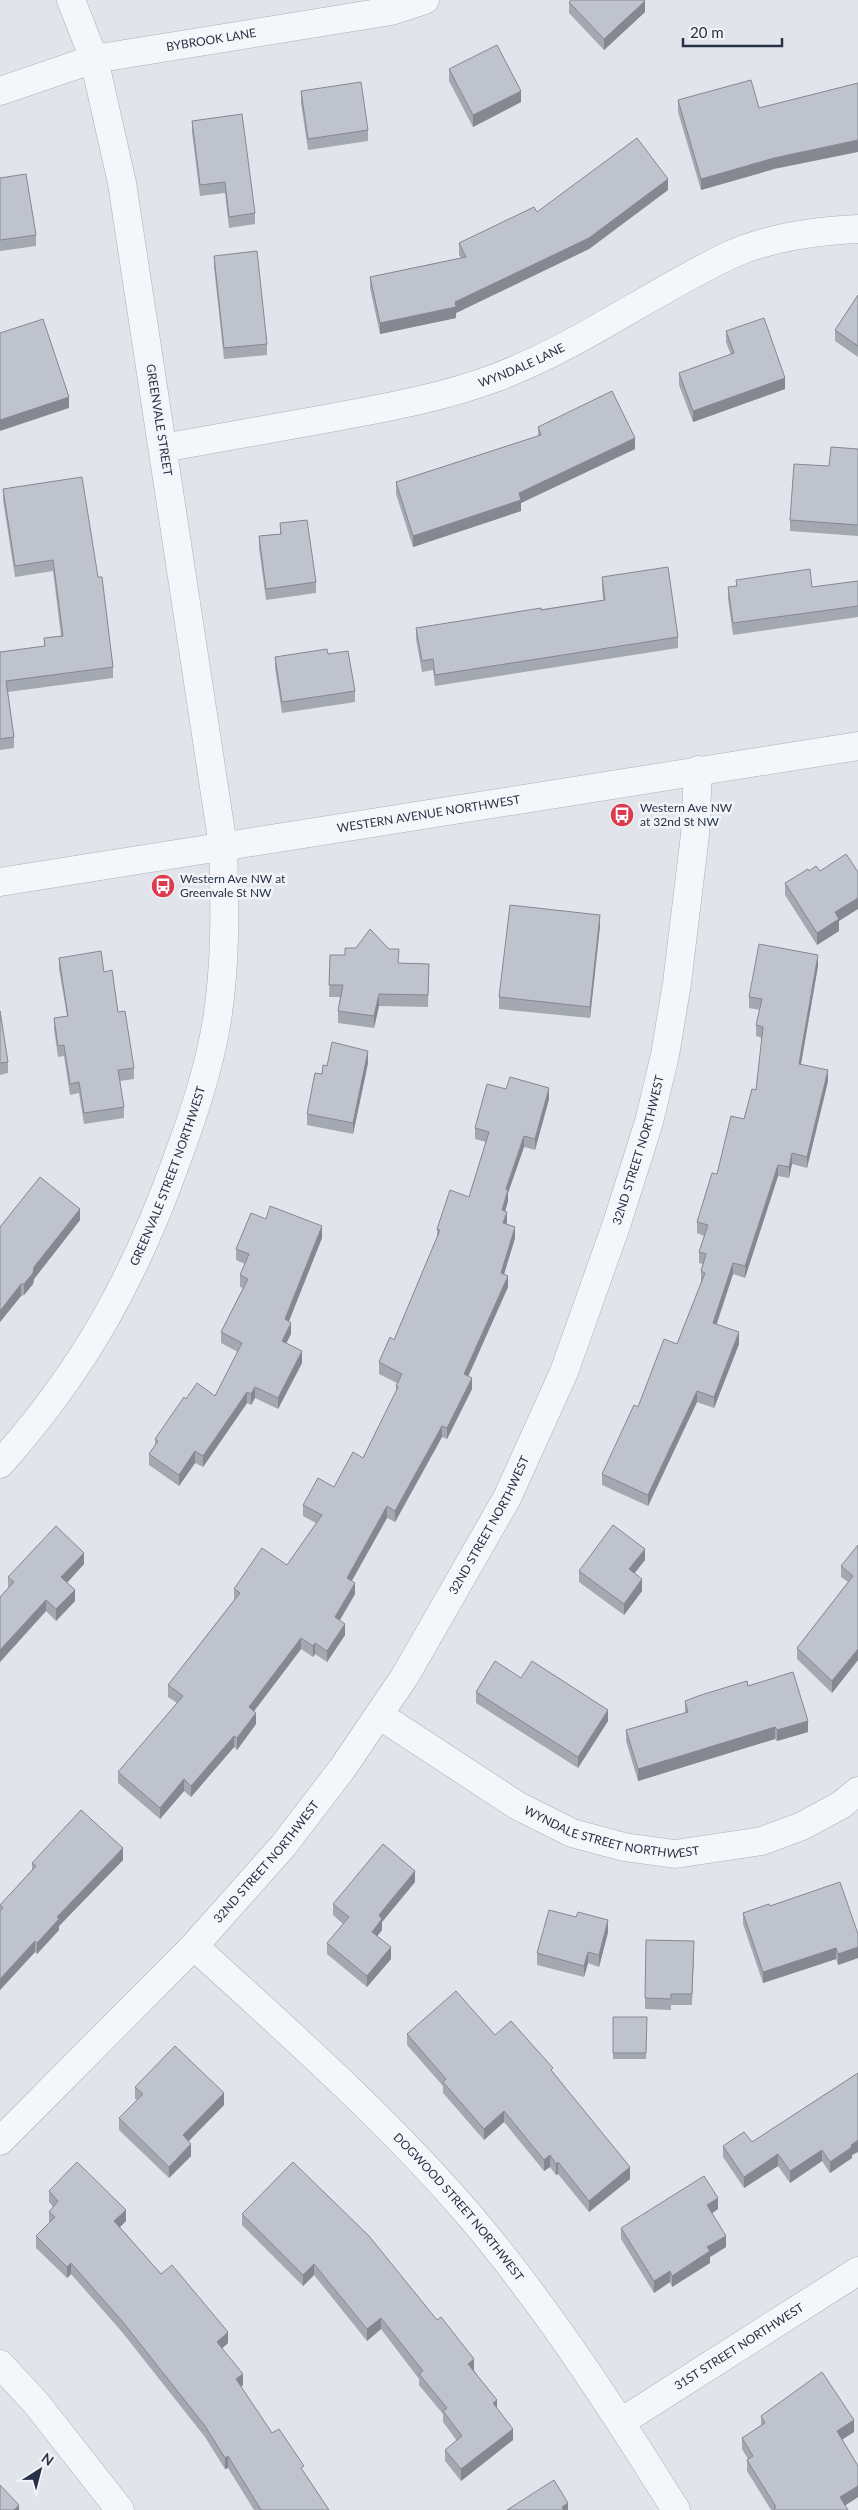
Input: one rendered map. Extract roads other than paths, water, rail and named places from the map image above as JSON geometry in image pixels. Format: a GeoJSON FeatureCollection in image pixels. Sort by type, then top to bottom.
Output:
{"type":"FeatureCollection","features":[{"type":"Feature","properties":{"kind":"street","name":"GREENVALE STREET"},"geometry":{"type":"LineString","coordinates":[[71,0],[94,59],[122,182],[223,846]]}},
{"type":"Feature","properties":{"kind":"street","name":"BYBROOK LANE"},"geometry":{"type":"LineString","coordinates":[[0,91],[94,59],[391,11],[425,0]]}},
{"type":"Feature","properties":{"kind":"street","name":"WYNDALE LANE"},"geometry":{"type":"LineString","coordinates":[[163,448],[378,410],[443,394],[496,378],[587,334],[730,255],[772,241],[814,231],[858,229]]}},
{"type":"Feature","properties":{"kind":"street","name":"WESTERN AVENUE NORTHWEST"},"geometry":{"type":"LineString","coordinates":[[0,882],[858,746]]}},
{"type":"Feature","properties":{"kind":"street","name":"32ND STREET NORTHWEST"},"geometry":{"type":"LineString","coordinates":[[0,2141],[194,1946],[283,1846],[379,1715],[405,1676],[507,1498],[564,1372],[617,1223],[649,1122],[665,1055],[689,893],[695,835],[698,770]]}},
{"type":"Feature","properties":{"kind":"street","name":"GREENVALE STREET NORTHWEST"},"geometry":{"type":"LineString","coordinates":[[0,1464],[65,1384],[96,1338],[125,1284],[161,1204],[188,1131],[208,1064],[220,992],[225,906],[223,846]]}},
{"type":"Feature","properties":{"kind":"street","name":"WYNDALE STREET NORTHWEST"},"geometry":{"type":"LineString","coordinates":[[379,1715],[518,1806],[572,1833],[624,1847],[675,1854],[762,1841],[802,1826],[841,1805],[858,1791]]}},
{"type":"Feature","properties":{"kind":"street","name":"DOGWOOD STREET NORTHWEST"},"geometry":{"type":"LineString","coordinates":[[194,1946],[350,2089],[448,2191],[540,2306],[622,2422],[676,2510]]}},
{"type":"Feature","properties":{"kind":"street","name":"31ST STREET NORTHWEST"},"geometry":{"type":"LineString","coordinates":[[622,2422],[858,2271]]}},
{"type":"Feature","properties":{"kind":"street"},"geometry":{"type":"LineString","coordinates":[[0,2364],[43,2410],[120,2510]]}},
{"type":"Feature","properties":{"kind":"place","name":"Western Ave NW at 32nd St NW"},"geometry":{"type":"Point","coordinates":[622,815]}},
{"type":"Feature","properties":{"kind":"place","name":"Western Ave NW at Greenvale St NW"},"geometry":{"type":"Point","coordinates":[163,886]}}]}
